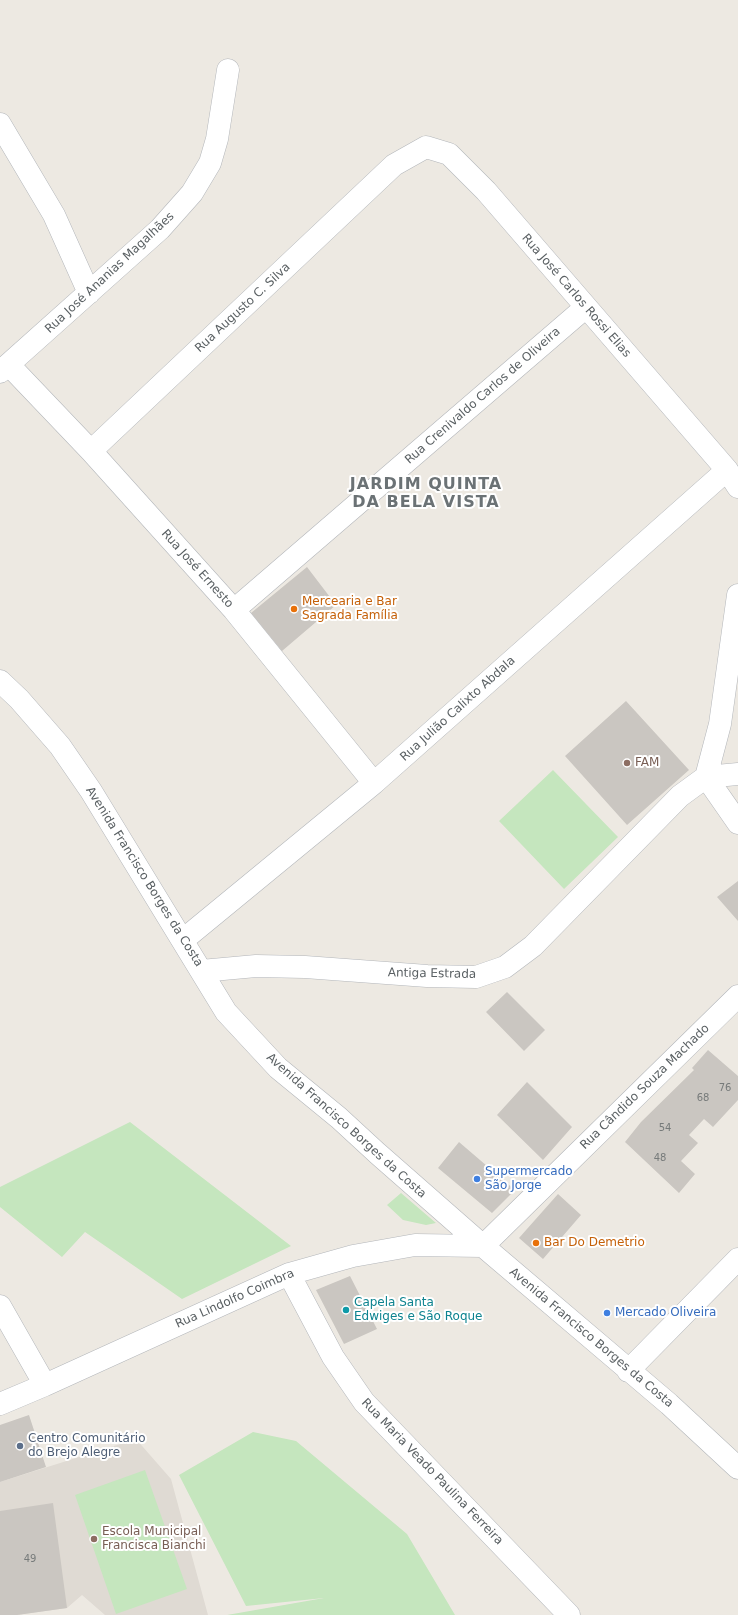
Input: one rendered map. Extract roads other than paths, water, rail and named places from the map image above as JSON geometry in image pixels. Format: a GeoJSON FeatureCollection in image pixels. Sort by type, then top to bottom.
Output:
{"type":"FeatureCollection","features":[{"type":"Feature","properties":{"kind":"street","name":"Rua José Ananias Magalhães"},"geometry":{"type":"LineString","coordinates":[[4,369],[160,229],[192,193],[210,163],[217,139],[228,70]]}},
{"type":"Feature","properties":{"kind":"street"},"geometry":{"type":"LineString","coordinates":[[0,124],[54,215],[89,293]]}},
{"type":"Feature","properties":{"kind":"street","name":"Rua José Carlos Rossi Elias"},"geometry":{"type":"LineString","coordinates":[[394,165],[426,147],[449,154],[486,191],[732,479]]}},
{"type":"Feature","properties":{"kind":"street","name":"Rua Augusto C. Silva"},"geometry":{"type":"LineString","coordinates":[[91,451],[394,165]]}},
{"type":"Feature","properties":{"kind":"street","name":"Rua Crenivaldo Carlos de Oliveira"},"geometry":{"type":"LineString","coordinates":[[234,610],[586,307]]}},
{"type":"Feature","properties":{"kind":"street","name":"Rua José Ernesto"},"geometry":{"type":"LineString","coordinates":[[4,369],[91,451],[234,610],[374,783]]}},
{"type":"Feature","properties":{"kind":"street","name":"Rua Julião Calixto Abdala"},"geometry":{"type":"LineString","coordinates":[[183,940],[374,783],[732,479]]}},
{"type":"Feature","properties":{"kind":"street"},"geometry":{"type":"LineString","coordinates":[[738,595],[720,724],[706,777],[738,823]]}},
{"type":"Feature","properties":{"kind":"street","name":"Avenida Francisco Borges da Costa"},"geometry":{"type":"LineString","coordinates":[[0,681],[60,746],[91,791],[150,890],[183,940],[226,1012],[278,1068],[339,1118],[377,1154],[483,1246],[628,1371],[669,1404],[738,1468]]}},
{"type":"Feature","properties":{"kind":"street"},"geometry":{"type":"LineString","coordinates":[[706,777],[738,774]]}},
{"type":"Feature","properties":{"kind":"street","name":"Antiga Estrada"},"geometry":{"type":"LineString","coordinates":[[201,971],[256,966],[305,967],[427,976],[476,977],[505,967],[533,946],[680,796],[706,777]]}},
{"type":"Feature","properties":{"kind":"street","name":"Rua Cândido Souza Machado"},"geometry":{"type":"LineString","coordinates":[[483,1246],[738,996]]}},
{"type":"Feature","properties":{"kind":"street","name":"Rua Lindolfo Coimbra"},"geometry":{"type":"LineString","coordinates":[[0,1404],[45,1386],[289,1274],[353,1256],[415,1245],[483,1246]]}},
{"type":"Feature","properties":{"kind":"street"},"geometry":{"type":"LineString","coordinates":[[628,1371],[738,1259]]}},
{"type":"Feature","properties":{"kind":"street","name":"Rua Maria Veado Paulina Ferreira"},"geometry":{"type":"LineString","coordinates":[[289,1274],[333,1357],[364,1402],[569,1615]]}},
{"type":"Feature","properties":{"kind":"street"},"geometry":{"type":"LineString","coordinates":[[0,1306],[45,1386]]}},
{"type":"Feature","properties":{"kind":"place","name":"Mercearia e Bar Sagrada Família"},"geometry":{"type":"Point","coordinates":[294,609]}},
{"type":"Feature","properties":{"kind":"place","name":"FAM"},"geometry":{"type":"Point","coordinates":[627,763]}},
{"type":"Feature","properties":{"kind":"place","name":"Supermercado São Jorge"},"geometry":{"type":"Point","coordinates":[477,1179]}},
{"type":"Feature","properties":{"kind":"place","name":"Bar Do Demetrio"},"geometry":{"type":"Point","coordinates":[536,1243]}},
{"type":"Feature","properties":{"kind":"place","name":"Capela Santa Edwiges e São Roque"},"geometry":{"type":"Point","coordinates":[346,1310]}},
{"type":"Feature","properties":{"kind":"place","name":"Mercado Oliveira"},"geometry":{"type":"Point","coordinates":[607,1313]}},
{"type":"Feature","properties":{"kind":"place","name":"Centro Comunitário do Brejo Alegre"},"geometry":{"type":"Point","coordinates":[20,1446]}},
{"type":"Feature","properties":{"kind":"place","name":"Escola Municipal Francisca Bianchi"},"geometry":{"type":"Point","coordinates":[94,1539]}},
{"type":"Feature","properties":{"kind":"district","name":"JARDIM QUINTA DA BELA VISTA"},"geometry":{"type":"Point","coordinates":[426,494]}}]}
